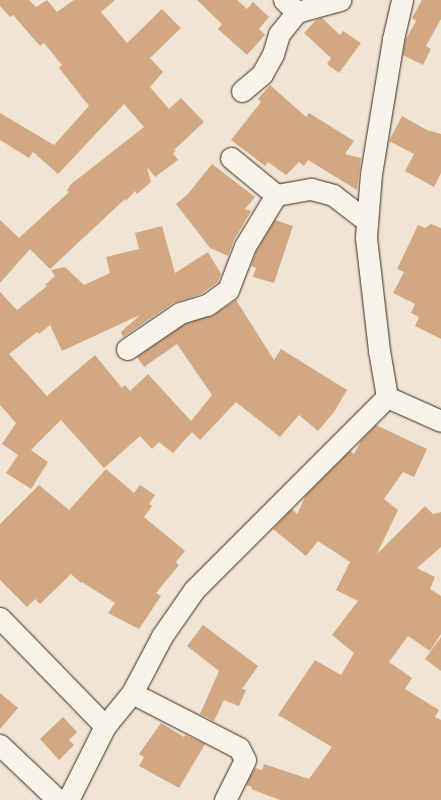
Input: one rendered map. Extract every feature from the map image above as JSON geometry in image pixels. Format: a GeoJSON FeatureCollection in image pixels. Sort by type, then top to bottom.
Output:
{"type":"FeatureCollection","features":[{"type":"Feature","properties":{"kind":"street"},"geometry":{"type":"LineString","coordinates":[[242,91],[262,74],[273,54],[291,6],[340,0]]}},
{"type":"Feature","properties":{"kind":"street"},"geometry":{"type":"LineString","coordinates":[[388,397],[379,350],[366,237],[371,174],[390,58],[402,0]]}},
{"type":"Feature","properties":{"kind":"street"},"geometry":{"type":"LineString","coordinates":[[231,158],[276,195]]}},
{"type":"Feature","properties":{"kind":"street"},"geometry":{"type":"LineString","coordinates":[[127,349],[180,313],[207,305],[228,290],[245,246],[276,195],[311,189],[333,195],[367,221]]}},
{"type":"Feature","properties":{"kind":"street"},"geometry":{"type":"LineString","coordinates":[[388,397],[441,421]]}},
{"type":"Feature","properties":{"kind":"street"},"geometry":{"type":"LineString","coordinates":[[68,800],[105,726],[132,692],[162,636],[194,590],[388,397]]}},
{"type":"Feature","properties":{"kind":"street"},"geometry":{"type":"LineString","coordinates":[[0,618],[105,726]]}},
{"type":"Feature","properties":{"kind":"street"},"geometry":{"type":"LineString","coordinates":[[132,692],[239,748],[245,760],[225,800]]}},
{"type":"Feature","properties":{"kind":"street"},"geometry":{"type":"LineString","coordinates":[[0,745],[58,800]]}},
{"type":"Feature","properties":{"kind":"building"},"geometry":{"type":"Polygon","coordinates":[[[0,0],[29,0],[36,7],[47,0],[57,12],[74,0],[115,0],[101,12],[127,43],[162,9],[181,28],[150,58],[163,72],[150,87],[169,109],[181,98],[204,122],[174,150],[176,151],[173,153],[178,160],[155,177],[147,167],[151,182],[137,194],[135,191],[126,201],[125,199],[50,269],[30,249],[0,283],[0,220],[19,238],[69,192],[67,191],[70,185],[144,127],[124,104],[58,174],[33,152],[29,158],[0,140],[0,113],[54,145],[89,106],[59,68],[62,65],[44,43],[40,46],[13,15],[10,17],[0,6],[0,0]]]}},
{"type":"Feature","properties":{"kind":"building"},"geometry":{"type":"Polygon","coordinates":[[[197,0],[237,0],[247,9],[253,2],[269,17],[259,29],[265,35],[247,55],[218,29],[222,24],[197,0]]]}},
{"type":"Feature","properties":{"kind":"building"},"geometry":{"type":"Polygon","coordinates":[[[422,0],[441,0],[441,19],[426,46],[431,49],[423,65],[403,55],[405,41],[416,21],[412,18],[422,0]]]}},
{"type":"Feature","properties":{"kind":"building"},"geometry":{"type":"Polygon","coordinates":[[[322,18],[340,35],[343,31],[361,43],[339,73],[327,64],[331,58],[304,33],[316,20],[322,18]]]}},
{"type":"Feature","properties":{"kind":"building"},"geometry":{"type":"Polygon","coordinates":[[[270,85],[306,117],[309,113],[354,141],[345,154],[361,158],[357,190],[308,160],[304,166],[299,162],[286,175],[268,162],[265,166],[231,140],[261,102],[258,99],[270,85]]]}},
{"type":"Feature","properties":{"kind":"building"},"geometry":{"type":"Polygon","coordinates":[[[402,116],[427,130],[441,134],[441,173],[434,187],[405,171],[414,154],[389,141],[402,116]]]}},
{"type":"Feature","properties":{"kind":"building"},"geometry":{"type":"Polygon","coordinates":[[[212,164],[255,197],[245,209],[251,211],[234,240],[228,256],[210,248],[176,204],[187,195],[212,164]]]}},
{"type":"Feature","properties":{"kind":"building"},"geometry":{"type":"Polygon","coordinates":[[[275,220],[293,226],[274,283],[253,277],[256,268],[251,266],[256,252],[275,220]]]}},
{"type":"Feature","properties":{"kind":"building"},"geometry":{"type":"Polygon","coordinates":[[[431,224],[441,228],[441,339],[415,326],[419,317],[411,313],[415,304],[393,293],[404,272],[397,269],[418,225],[425,228],[431,224]]]}},
{"type":"Feature","properties":{"kind":"building"},"geometry":{"type":"Polygon","coordinates":[[[162,226],[175,273],[208,252],[221,274],[218,282],[201,294],[173,303],[123,337],[121,332],[140,315],[62,351],[50,325],[39,334],[37,332],[9,354],[47,396],[95,355],[122,388],[125,385],[130,391],[148,374],[191,421],[212,395],[177,344],[144,367],[137,357],[185,324],[214,315],[236,300],[274,360],[281,349],[347,390],[334,412],[318,431],[299,415],[280,437],[236,402],[200,440],[192,432],[173,453],[159,442],[152,449],[140,436],[104,468],[61,420],[31,450],[48,462],[31,489],[6,473],[18,455],[2,444],[16,423],[0,405],[0,292],[17,310],[47,286],[45,285],[55,276],[51,270],[65,267],[84,285],[110,273],[106,257],[139,249],[135,233],[162,226]]]}},
{"type":"Feature","properties":{"kind":"building"},"geometry":{"type":"Polygon","coordinates":[[[376,425],[427,449],[414,477],[403,472],[384,499],[398,510],[377,554],[425,506],[433,514],[441,512],[441,547],[417,568],[435,577],[430,589],[441,596],[441,634],[430,651],[408,636],[389,662],[412,678],[405,689],[439,710],[435,717],[441,720],[441,800],[280,800],[251,789],[252,787],[246,785],[255,768],[262,770],[264,764],[309,779],[332,747],[278,715],[315,660],[341,675],[354,653],[332,635],[358,601],[336,590],[350,562],[318,541],[306,556],[273,529],[292,509],[297,514],[306,495],[350,451],[354,454],[361,441],[376,425]]]}},
{"type":"Feature","properties":{"kind":"building"},"geometry":{"type":"Polygon","coordinates":[[[106,469],[134,493],[140,485],[155,495],[149,504],[152,506],[144,517],[185,551],[176,562],[179,565],[156,593],[161,596],[139,629],[108,613],[115,603],[81,583],[71,574],[40,604],[35,599],[27,607],[0,580],[0,524],[39,485],[69,510],[106,469]]]}},
{"type":"Feature","properties":{"kind":"building"},"geometry":{"type":"Polygon","coordinates":[[[203,625],[258,666],[242,689],[246,690],[239,706],[224,700],[214,721],[200,714],[219,671],[187,646],[203,625]]]}},
{"type":"Feature","properties":{"kind":"building"},"geometry":{"type":"Polygon","coordinates":[[[441,637],[441,671],[425,659],[441,637]]]}},
{"type":"Feature","properties":{"kind":"building"},"geometry":{"type":"Polygon","coordinates":[[[0,693],[18,708],[0,729],[0,693]]]}},
{"type":"Feature","properties":{"kind":"building"},"geometry":{"type":"Polygon","coordinates":[[[63,717],[77,732],[69,740],[74,745],[59,760],[40,739],[63,717]]]}},
{"type":"Feature","properties":{"kind":"building"},"geometry":{"type":"Polygon","coordinates":[[[161,723],[184,737],[185,735],[205,744],[179,788],[139,766],[144,757],[139,754],[161,723]]]}}]}
